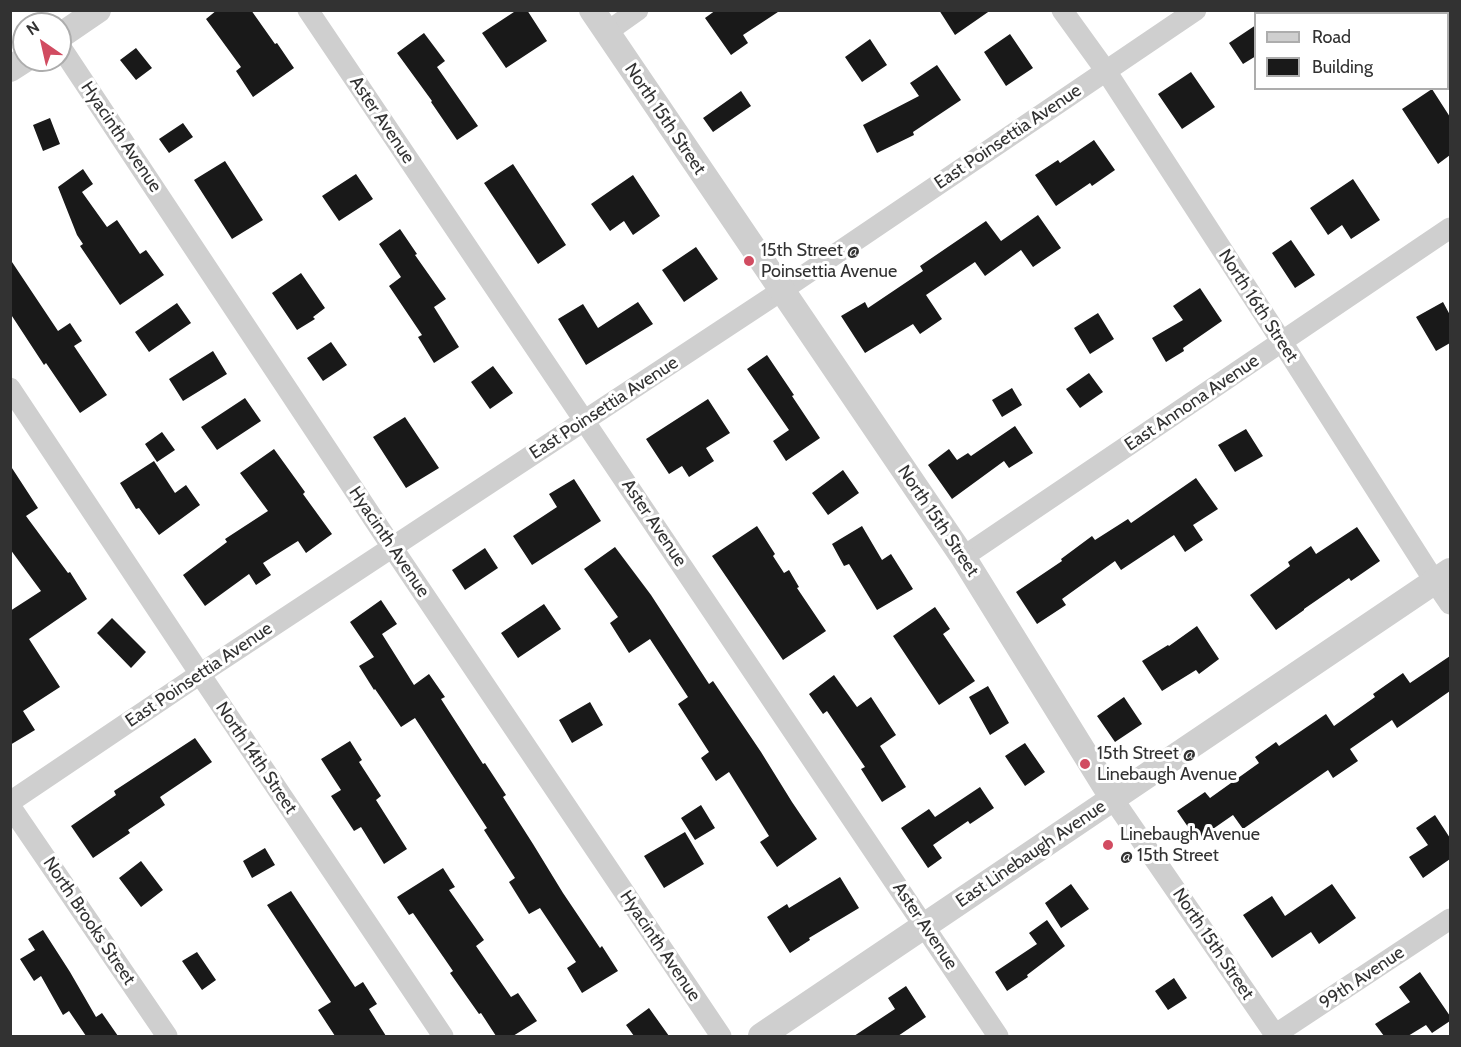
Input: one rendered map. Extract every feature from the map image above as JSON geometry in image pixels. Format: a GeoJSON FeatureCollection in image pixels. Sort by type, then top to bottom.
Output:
{"type":"FeatureCollection","features":[{"type":"Feature","properties":{"kind":"street"},"geometry":{"type":"LineString","coordinates":[[72,28],[98,10]]}},
{"type":"Feature","properties":{"kind":"street","name":"Aster Avenue"},"geometry":{"type":"LineString","coordinates":[[308,10],[998,1036]]}},
{"type":"Feature","properties":{"kind":"street","name":"North 15th Street"},"geometry":{"type":"LineString","coordinates":[[592,10],[963,557],[1113,799],[1275,1036]]}},
{"type":"Feature","properties":{"kind":"street"},"geometry":{"type":"LineString","coordinates":[[606,32],[638,10]]}},
{"type":"Feature","properties":{"kind":"street","name":"North 16th Street"},"geometry":{"type":"LineString","coordinates":[[1062,10],[1106,71],[1282,342],[1443,577],[1450,604]]}},
{"type":"Feature","properties":{"kind":"street","name":"East Poinsettia Avenue"},"geometry":{"type":"LineString","coordinates":[[10,804],[200,674],[781,291],[1196,10]]}},
{"type":"Feature","properties":{"kind":"street","name":"Hyacinth Avenue"},"geometry":{"type":"LineString","coordinates":[[72,64],[392,547],[721,1036]]}},
{"type":"Feature","properties":{"kind":"street","name":"East Annona Avenue"},"geometry":{"type":"LineString","coordinates":[[963,557],[1450,228]]}},
{"type":"Feature","properties":{"kind":"street","name":"North 14th Street"},"geometry":{"type":"LineString","coordinates":[[10,388],[443,1036]]}},
{"type":"Feature","properties":{"kind":"street","name":"East Linebaugh Avenue"},"geometry":{"type":"LineString","coordinates":[[761,1036],[1443,577]]}},
{"type":"Feature","properties":{"kind":"street","name":"North Brooks Street"},"geometry":{"type":"LineString","coordinates":[[10,804],[167,1036]]}},
{"type":"Feature","properties":{"kind":"street","name":"99th Avenue"},"geometry":{"type":"LineString","coordinates":[[1275,1036],[1450,918]]}},
{"type":"Feature","properties":{"kind":"building"},"geometry":{"type":"Polygon","coordinates":[[[217,10],[251,10],[294,68],[253,97],[236,71],[241,67],[206,19],[217,10]]]}},
{"type":"Feature","properties":{"kind":"building"},"geometry":{"type":"Polygon","coordinates":[[[517,10],[527,10],[547,41],[506,68],[482,33],[517,10]]]}},
{"type":"Feature","properties":{"kind":"building"},"geometry":{"type":"Polygon","coordinates":[[[716,10],[781,10],[743,35],[748,43],[731,55],[705,18],[716,10]]]}},
{"type":"Feature","properties":{"kind":"building"},"geometry":{"type":"Polygon","coordinates":[[[939,10],[991,10],[955,35],[939,10]]]}},
{"type":"Feature","properties":{"kind":"building"},"geometry":{"type":"Polygon","coordinates":[[[1254,26],[1254,57],[1243,64],[1229,43],[1254,26]]]}},
{"type":"Feature","properties":{"kind":"building"},"geometry":{"type":"Polygon","coordinates":[[[424,33],[445,61],[437,67],[478,126],[457,140],[397,53],[424,33]]]}},
{"type":"Feature","properties":{"kind":"building"},"geometry":{"type":"Polygon","coordinates":[[[1010,34],[1033,68],[1006,86],[984,52],[1010,34]]]}},
{"type":"Feature","properties":{"kind":"building"},"geometry":{"type":"Polygon","coordinates":[[[870,39],[887,65],[862,82],[845,57],[870,39]]]}},
{"type":"Feature","properties":{"kind":"building"},"geometry":{"type":"Polygon","coordinates":[[[136,48],[152,68],[136,80],[120,60],[136,48]]]}},
{"type":"Feature","properties":{"kind":"building"},"geometry":{"type":"Polygon","coordinates":[[[937,65],[961,100],[913,132],[914,135],[877,153],[863,125],[919,96],[910,83],[937,65]]]}},
{"type":"Feature","properties":{"kind":"building"},"geometry":{"type":"Polygon","coordinates":[[[1191,72],[1215,107],[1182,129],[1158,94],[1191,72]]]}},
{"type":"Feature","properties":{"kind":"building"},"geometry":{"type":"Polygon","coordinates":[[[1433,90],[1450,117],[1450,155],[1438,164],[1402,109],[1433,90]]]}},
{"type":"Feature","properties":{"kind":"building"},"geometry":{"type":"Polygon","coordinates":[[[741,91],[751,106],[713,132],[703,118],[741,91]]]}},
{"type":"Feature","properties":{"kind":"building"},"geometry":{"type":"Polygon","coordinates":[[[50,118],[60,144],[43,151],[33,125],[50,118]]]}},
{"type":"Feature","properties":{"kind":"building"},"geometry":{"type":"Polygon","coordinates":[[[183,123],[193,137],[169,153],[159,139],[183,123]]]}},
{"type":"Feature","properties":{"kind":"building"},"geometry":{"type":"Polygon","coordinates":[[[1094,140],[1115,170],[1092,186],[1090,183],[1056,206],[1035,175],[1058,160],[1060,163],[1094,140]]]}},
{"type":"Feature","properties":{"kind":"building"},"geometry":{"type":"Polygon","coordinates":[[[225,161],[263,220],[232,239],[194,180],[225,161]]]}},
{"type":"Feature","properties":{"kind":"building"},"geometry":{"type":"Polygon","coordinates":[[[513,164],[566,245],[538,264],[484,183],[513,164]]]}},
{"type":"Feature","properties":{"kind":"building"},"geometry":{"type":"Polygon","coordinates":[[[83,169],[93,184],[82,192],[107,227],[117,220],[140,254],[146,250],[164,275],[120,305],[80,246],[83,244],[77,235],[58,187],[83,169]]]}},
{"type":"Feature","properties":{"kind":"building"},"geometry":{"type":"Polygon","coordinates":[[[356,174],[373,199],[339,221],[322,196],[356,174]]]}},
{"type":"Feature","properties":{"kind":"building"},"geometry":{"type":"Polygon","coordinates":[[[633,175],[660,216],[633,235],[624,221],[610,231],[591,204],[633,175]]]}},
{"type":"Feature","properties":{"kind":"building"},"geometry":{"type":"Polygon","coordinates":[[[1353,179],[1380,220],[1351,239],[1342,225],[1328,235],[1310,208],[1353,179]]]}},
{"type":"Feature","properties":{"kind":"building"},"geometry":{"type":"Polygon","coordinates":[[[1038,215],[1061,248],[1033,267],[1021,250],[985,276],[975,262],[926,295],[942,319],[920,334],[913,324],[865,353],[841,316],[865,302],[868,308],[923,271],[920,266],[986,221],[1001,241],[1038,215]]]}},
{"type":"Feature","properties":{"kind":"building"},"geometry":{"type":"Polygon","coordinates":[[[400,229],[446,299],[434,307],[459,347],[434,363],[418,337],[422,335],[389,286],[401,277],[379,244],[400,229]]]}},
{"type":"Feature","properties":{"kind":"building"},"geometry":{"type":"Polygon","coordinates":[[[1291,240],[1315,275],[1295,288],[1272,253],[1291,240]]]}},
{"type":"Feature","properties":{"kind":"building"},"geometry":{"type":"Polygon","coordinates":[[[696,247],[718,279],[684,302],[662,270],[696,247]]]}},
{"type":"Feature","properties":{"kind":"building"},"geometry":{"type":"Polygon","coordinates":[[[10,259],[58,331],[70,323],[82,341],[74,346],[107,395],[80,413],[46,363],[44,365],[10,313],[10,259]]]}},
{"type":"Feature","properties":{"kind":"building"},"geometry":{"type":"Polygon","coordinates":[[[301,273],[325,308],[313,317],[315,319],[297,330],[272,293],[301,273]]]}},
{"type":"Feature","properties":{"kind":"building"},"geometry":{"type":"Polygon","coordinates":[[[1200,288],[1222,321],[1166,362],[1152,338],[1183,320],[1173,306],[1200,288]]]}},
{"type":"Feature","properties":{"kind":"building"},"geometry":{"type":"Polygon","coordinates":[[[638,302],[653,324],[586,365],[558,319],[583,304],[598,328],[638,302]]]}},
{"type":"Feature","properties":{"kind":"building"},"geometry":{"type":"Polygon","coordinates":[[[1443,302],[1450,315],[1450,343],[1436,351],[1416,317],[1443,302]]]}},
{"type":"Feature","properties":{"kind":"building"},"geometry":{"type":"Polygon","coordinates":[[[177,303],[191,323],[149,352],[135,332],[177,303]]]}},
{"type":"Feature","properties":{"kind":"building"},"geometry":{"type":"Polygon","coordinates":[[[1098,313],[1114,339],[1090,354],[1074,328],[1098,313]]]}},
{"type":"Feature","properties":{"kind":"building"},"geometry":{"type":"Polygon","coordinates":[[[331,342],[347,365],[323,381],[307,358],[331,342]]]}},
{"type":"Feature","properties":{"kind":"building"},"geometry":{"type":"Polygon","coordinates":[[[213,351],[227,374],[183,401],[169,379],[213,351]]]}},
{"type":"Feature","properties":{"kind":"building"},"geometry":{"type":"Polygon","coordinates":[[[767,355],[820,438],[786,461],[773,441],[789,430],[747,369],[767,355]]]}},
{"type":"Feature","properties":{"kind":"building"},"geometry":{"type":"Polygon","coordinates":[[[493,366],[513,393],[490,409],[471,382],[493,366]]]}},
{"type":"Feature","properties":{"kind":"building"},"geometry":{"type":"Polygon","coordinates":[[[1089,373],[1103,392],[1080,408],[1066,389],[1089,373]]]}},
{"type":"Feature","properties":{"kind":"building"},"geometry":{"type":"Polygon","coordinates":[[[1012,388],[1022,405],[1002,417],[992,400],[1012,388]]]}},
{"type":"Feature","properties":{"kind":"building"},"geometry":{"type":"Polygon","coordinates":[[[245,398],[261,421],[217,450],[201,427],[245,398]]]}},
{"type":"Feature","properties":{"kind":"building"},"geometry":{"type":"Polygon","coordinates":[[[708,399],[730,433],[706,448],[714,461],[689,477],[682,466],[669,474],[646,439],[708,399]]]}},
{"type":"Feature","properties":{"kind":"building"},"geometry":{"type":"Polygon","coordinates":[[[405,417],[439,468],[406,488],[373,437],[405,417]]]}},
{"type":"Feature","properties":{"kind":"building"},"geometry":{"type":"Polygon","coordinates":[[[1015,426],[1033,453],[1009,468],[1004,461],[952,499],[928,465],[949,449],[957,460],[968,453],[971,456],[1015,426]]]}},
{"type":"Feature","properties":{"kind":"building"},"geometry":{"type":"Polygon","coordinates":[[[1246,429],[1263,456],[1235,472],[1218,445],[1246,429]]]}},
{"type":"Feature","properties":{"kind":"building"},"geometry":{"type":"Polygon","coordinates":[[[162,432],[175,450],[157,462],[145,444],[162,432]]]}},
{"type":"Feature","properties":{"kind":"building"},"geometry":{"type":"Polygon","coordinates":[[[274,449],[332,534],[306,553],[298,541],[263,563],[271,575],[256,585],[249,574],[205,606],[183,575],[227,542],[225,539],[268,511],[240,473],[274,449]]]}},
{"type":"Feature","properties":{"kind":"building"},"geometry":{"type":"Polygon","coordinates":[[[154,461],[175,493],[186,485],[200,505],[159,535],[139,508],[136,509],[120,483],[154,461]]]}},
{"type":"Feature","properties":{"kind":"building"},"geometry":{"type":"Polygon","coordinates":[[[10,465],[38,508],[26,516],[68,573],[70,572],[87,599],[29,639],[60,687],[23,711],[35,730],[10,745],[10,611],[41,591],[10,549],[10,465]]]}},
{"type":"Feature","properties":{"kind":"building"},"geometry":{"type":"Polygon","coordinates":[[[843,470],[859,493],[828,515],[812,493],[843,470]]]}},
{"type":"Feature","properties":{"kind":"building"},"geometry":{"type":"Polygon","coordinates":[[[1196,478],[1218,509],[1193,525],[1203,540],[1185,552],[1174,535],[1121,570],[1115,561],[1062,599],[1066,605],[1037,624],[1016,592],[1062,561],[1061,559],[1092,536],[1095,540],[1128,519],[1131,523],[1196,478]]]}},
{"type":"Feature","properties":{"kind":"building"},"geometry":{"type":"Polygon","coordinates":[[[574,479],[601,521],[532,565],[513,536],[557,507],[549,494],[574,479]]]}},
{"type":"Feature","properties":{"kind":"building"},"geometry":{"type":"Polygon","coordinates":[[[757,526],[784,573],[789,570],[799,587],[797,588],[826,631],[783,660],[712,556],[757,526]]]}},
{"type":"Feature","properties":{"kind":"building"},"geometry":{"type":"Polygon","coordinates":[[[862,526],[882,560],[891,554],[913,589],[877,610],[849,564],[844,566],[832,544],[862,526]]]}},
{"type":"Feature","properties":{"kind":"building"},"geometry":{"type":"Polygon","coordinates":[[[1357,527],[1380,561],[1351,581],[1349,578],[1276,630],[1250,595],[1290,566],[1288,562],[1311,546],[1316,554],[1357,527]]]}},
{"type":"Feature","properties":{"kind":"building"},"geometry":{"type":"Polygon","coordinates":[[[615,547],[651,595],[709,684],[713,681],[817,839],[777,867],[760,842],[769,836],[729,772],[716,781],[701,758],[709,752],[678,704],[688,697],[650,639],[629,653],[610,623],[618,617],[584,569],[615,547]]]}},
{"type":"Feature","properties":{"kind":"building"},"geometry":{"type":"Polygon","coordinates":[[[485,548],[498,568],[465,590],[452,570],[485,548]]]}},
{"type":"Feature","properties":{"kind":"building"},"geometry":{"type":"Polygon","coordinates":[[[381,600],[397,624],[382,634],[414,685],[429,674],[445,697],[441,699],[506,795],[503,797],[563,893],[618,971],[582,993],[567,968],[576,962],[540,908],[529,914],[509,882],[515,878],[484,830],[487,828],[415,718],[401,727],[359,666],[374,657],[350,622],[381,600]]]}},
{"type":"Feature","properties":{"kind":"building"},"geometry":{"type":"Polygon","coordinates":[[[544,604],[561,629],[518,658],[501,633],[544,604]]]}},
{"type":"Feature","properties":{"kind":"building"},"geometry":{"type":"Polygon","coordinates":[[[935,607],[950,629],[943,634],[975,681],[939,705],[893,636],[935,607]]]}},
{"type":"Feature","properties":{"kind":"building"},"geometry":{"type":"Polygon","coordinates":[[[112,618],[146,652],[131,668],[97,633],[112,618]]]}},
{"type":"Feature","properties":{"kind":"building"},"geometry":{"type":"Polygon","coordinates":[[[1197,626],[1219,659],[1199,674],[1196,670],[1162,691],[1142,661],[1169,646],[1197,626]]]}},
{"type":"Feature","properties":{"kind":"building"},"geometry":{"type":"Polygon","coordinates":[[[1450,656],[1450,691],[1397,728],[1392,720],[1350,749],[1358,761],[1333,778],[1328,770],[1243,829],[1233,815],[1197,840],[1177,811],[1205,792],[1210,798],[1259,763],[1255,757],[1276,742],[1279,746],[1326,714],[1334,726],[1375,697],[1373,694],[1403,673],[1410,683],[1450,656]]]}},
{"type":"Feature","properties":{"kind":"building"},"geometry":{"type":"Polygon","coordinates":[[[834,675],[857,707],[871,697],[896,735],[880,746],[906,787],[882,802],[861,769],[865,767],[827,711],[823,714],[809,694],[834,675]]]}},
{"type":"Feature","properties":{"kind":"building"},"geometry":{"type":"Polygon","coordinates":[[[988,686],[1009,723],[990,735],[969,697],[988,686]]]}},
{"type":"Feature","properties":{"kind":"building"},"geometry":{"type":"Polygon","coordinates":[[[1124,697],[1142,724],[1115,742],[1097,716],[1124,697]]]}},
{"type":"Feature","properties":{"kind":"building"},"geometry":{"type":"Polygon","coordinates":[[[590,702],[603,725],[572,743],[559,720],[590,702]]]}},
{"type":"Feature","properties":{"kind":"building"},"geometry":{"type":"Polygon","coordinates":[[[195,738],[212,762],[160,797],[165,805],[128,830],[130,833],[93,858],[71,826],[116,795],[114,791],[195,738]]]}},
{"type":"Feature","properties":{"kind":"building"},"geometry":{"type":"Polygon","coordinates":[[[350,741],[362,760],[359,762],[381,796],[376,800],[407,849],[384,864],[361,827],[354,831],[331,796],[341,790],[321,759],[350,741]]]}},
{"type":"Feature","properties":{"kind":"building"},"geometry":{"type":"Polygon","coordinates":[[[1025,743],[1045,772],[1025,786],[1005,756],[1025,743]]]}},
{"type":"Feature","properties":{"kind":"building"},"geometry":{"type":"Polygon","coordinates":[[[980,787],[994,808],[970,824],[968,821],[933,845],[942,858],[928,868],[901,828],[929,809],[935,817],[980,787]]]}},
{"type":"Feature","properties":{"kind":"building"},"geometry":{"type":"Polygon","coordinates":[[[701,805],[715,828],[695,840],[681,818],[701,805]]]}},
{"type":"Feature","properties":{"kind":"building"},"geometry":{"type":"Polygon","coordinates":[[[1435,815],[1450,838],[1450,859],[1423,878],[1409,857],[1428,845],[1416,828],[1435,815]]]}},
{"type":"Feature","properties":{"kind":"building"},"geometry":{"type":"Polygon","coordinates":[[[685,832],[704,864],[664,888],[644,856],[685,832]]]}},
{"type":"Feature","properties":{"kind":"building"},"geometry":{"type":"Polygon","coordinates":[[[265,848],[275,865],[252,878],[243,861],[265,848]]]}},
{"type":"Feature","properties":{"kind":"building"},"geometry":{"type":"Polygon","coordinates":[[[141,861],[163,890],[141,907],[119,878],[141,861]]]}},
{"type":"Feature","properties":{"kind":"building"},"geometry":{"type":"Polygon","coordinates":[[[443,868],[455,887],[449,890],[484,940],[476,946],[511,997],[518,993],[537,1021],[513,1036],[496,1036],[450,973],[453,971],[413,913],[409,915],[397,897],[443,868]]]}},
{"type":"Feature","properties":{"kind":"building"},"geometry":{"type":"Polygon","coordinates":[[[840,877],[859,908],[809,938],[810,940],[790,953],[767,917],[787,904],[789,908],[840,877]]]}},
{"type":"Feature","properties":{"kind":"building"},"geometry":{"type":"Polygon","coordinates":[[[1071,884],[1089,909],[1061,928],[1045,903],[1071,884]]]}},
{"type":"Feature","properties":{"kind":"building"},"geometry":{"type":"Polygon","coordinates":[[[1332,884],[1356,918],[1319,944],[1311,932],[1272,958],[1243,915],[1272,896],[1285,916],[1332,884]]]}},
{"type":"Feature","properties":{"kind":"building"},"geometry":{"type":"Polygon","coordinates":[[[291,891],[355,987],[363,982],[377,1004],[369,1009],[386,1036],[335,1036],[318,1010],[331,1002],[267,905],[291,891]]]}},
{"type":"Feature","properties":{"kind":"building"},"geometry":{"type":"Polygon","coordinates":[[[1047,920],[1065,946],[1027,975],[1028,977],[1007,991],[995,972],[1037,944],[1029,933],[1047,920]]]}},
{"type":"Feature","properties":{"kind":"building"},"geometry":{"type":"Polygon","coordinates":[[[43,930],[96,1017],[102,1013],[118,1036],[86,1036],[69,1011],[63,1015],[41,976],[34,981],[20,959],[35,950],[28,939],[43,930]]]}},
{"type":"Feature","properties":{"kind":"building"},"geometry":{"type":"Polygon","coordinates":[[[197,952],[216,980],[202,990],[182,961],[197,952]]]}},
{"type":"Feature","properties":{"kind":"building"},"geometry":{"type":"Polygon","coordinates":[[[1420,972],[1450,1016],[1450,1021],[1432,1033],[1426,1025],[1408,1036],[1384,1036],[1375,1024],[1410,1002],[1399,987],[1420,972]]]}},
{"type":"Feature","properties":{"kind":"building"},"geometry":{"type":"Polygon","coordinates":[[[1174,978],[1187,998],[1168,1010],[1155,991],[1174,978]]]}},
{"type":"Feature","properties":{"kind":"building"},"geometry":{"type":"Polygon","coordinates":[[[906,986],[926,1017],[898,1036],[854,1036],[895,1009],[888,998],[906,986]]]}},
{"type":"Feature","properties":{"kind":"building"},"geometry":{"type":"Polygon","coordinates":[[[649,1008],[669,1036],[634,1036],[626,1025],[649,1008]]]}},
{"type":"Feature","properties":{"kind":"place","name":"15th Street @ Poinsettia Avenue"},"geometry":{"type":"Point","coordinates":[749,261]}},
{"type":"Feature","properties":{"kind":"place","name":"15th Street @ Linebaugh Avenue"},"geometry":{"type":"Point","coordinates":[1085,764]}},
{"type":"Feature","properties":{"kind":"place","name":"Linebaugh Avenue @ 15th Street"},"geometry":{"type":"Point","coordinates":[1108,845]}}]}
